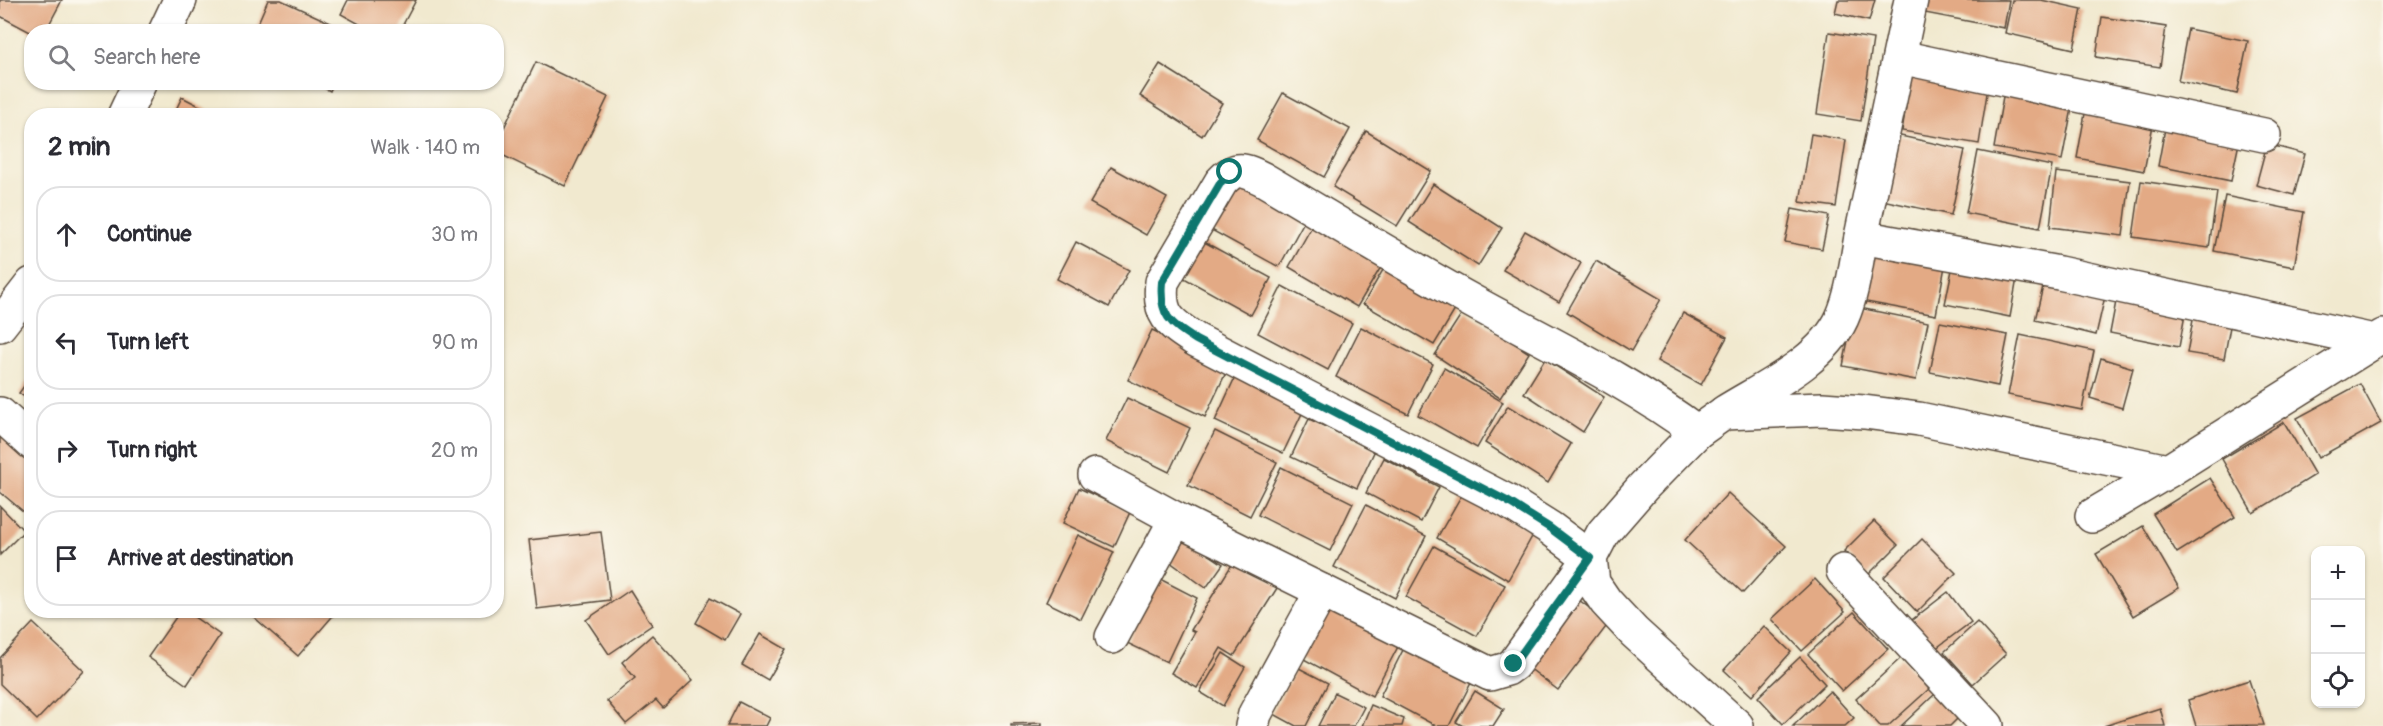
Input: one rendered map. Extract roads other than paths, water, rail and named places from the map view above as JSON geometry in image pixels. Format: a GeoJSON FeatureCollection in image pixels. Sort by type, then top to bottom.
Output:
{"type":"FeatureCollection","features":[{"type":"Feature","properties":{"kind":"street"},"geometry":{"type":"LineString","coordinates":[[169,24],[180,0]]}},
{"type":"Feature","properties":{"kind":"street"},"geometry":{"type":"LineString","coordinates":[[1095,475],[1176,519],[1490,674],[1507,669],[1514,664],[1618,515],[1697,432],[1820,351],[1828,341],[1842,317],[1911,0]]}},
{"type":"Feature","properties":{"kind":"street"},"geometry":{"type":"LineString","coordinates":[[1900,57],[2264,135]]}},
{"type":"Feature","properties":{"kind":"street"},"geometry":{"type":"LineString","coordinates":[[128,108],[136,90]]}},
{"type":"Feature","properties":{"kind":"street"},"geometry":{"type":"LineString","coordinates":[[1697,432],[1675,415],[1600,369],[1468,299],[1263,179],[1240,170],[1230,172],[1221,182],[1162,282],[1160,298],[1167,318],[1196,340],[1507,501],[1550,528],[1590,558],[1593,583],[1606,602],[1634,632],[1737,726]]}},
{"type":"Feature","properties":{"kind":"street"},"geometry":{"type":"LineString","coordinates":[[1861,237],[2059,273],[2378,338]]}},
{"type":"Feature","properties":{"kind":"street"},"geometry":{"type":"LineString","coordinates":[[0,325],[24,294]]}},
{"type":"Feature","properties":{"kind":"street"},"geometry":{"type":"LineString","coordinates":[[2092,516],[2168,471],[2378,338]]}},
{"type":"Feature","properties":{"kind":"street"},"geometry":{"type":"LineString","coordinates":[[1820,351],[1818,374],[1821,391],[1825,401],[1837,410]]}},
{"type":"Feature","properties":{"kind":"street"},"geometry":{"type":"LineString","coordinates":[[1724,413],[1837,410],[1919,419],[2168,471]]}},
{"type":"Feature","properties":{"kind":"street"},"geometry":{"type":"LineString","coordinates":[[0,414],[24,436]]}},
{"type":"Feature","properties":{"kind":"street"},"geometry":{"type":"LineString","coordinates":[[1112,637],[1176,519]]}},
{"type":"Feature","properties":{"kind":"street"},"geometry":{"type":"LineString","coordinates":[[1843,571],[1987,726]]}},
{"type":"Feature","properties":{"kind":"street"},"geometry":{"type":"LineString","coordinates":[[1252,726],[1255,714],[1322,591]]}}]}
